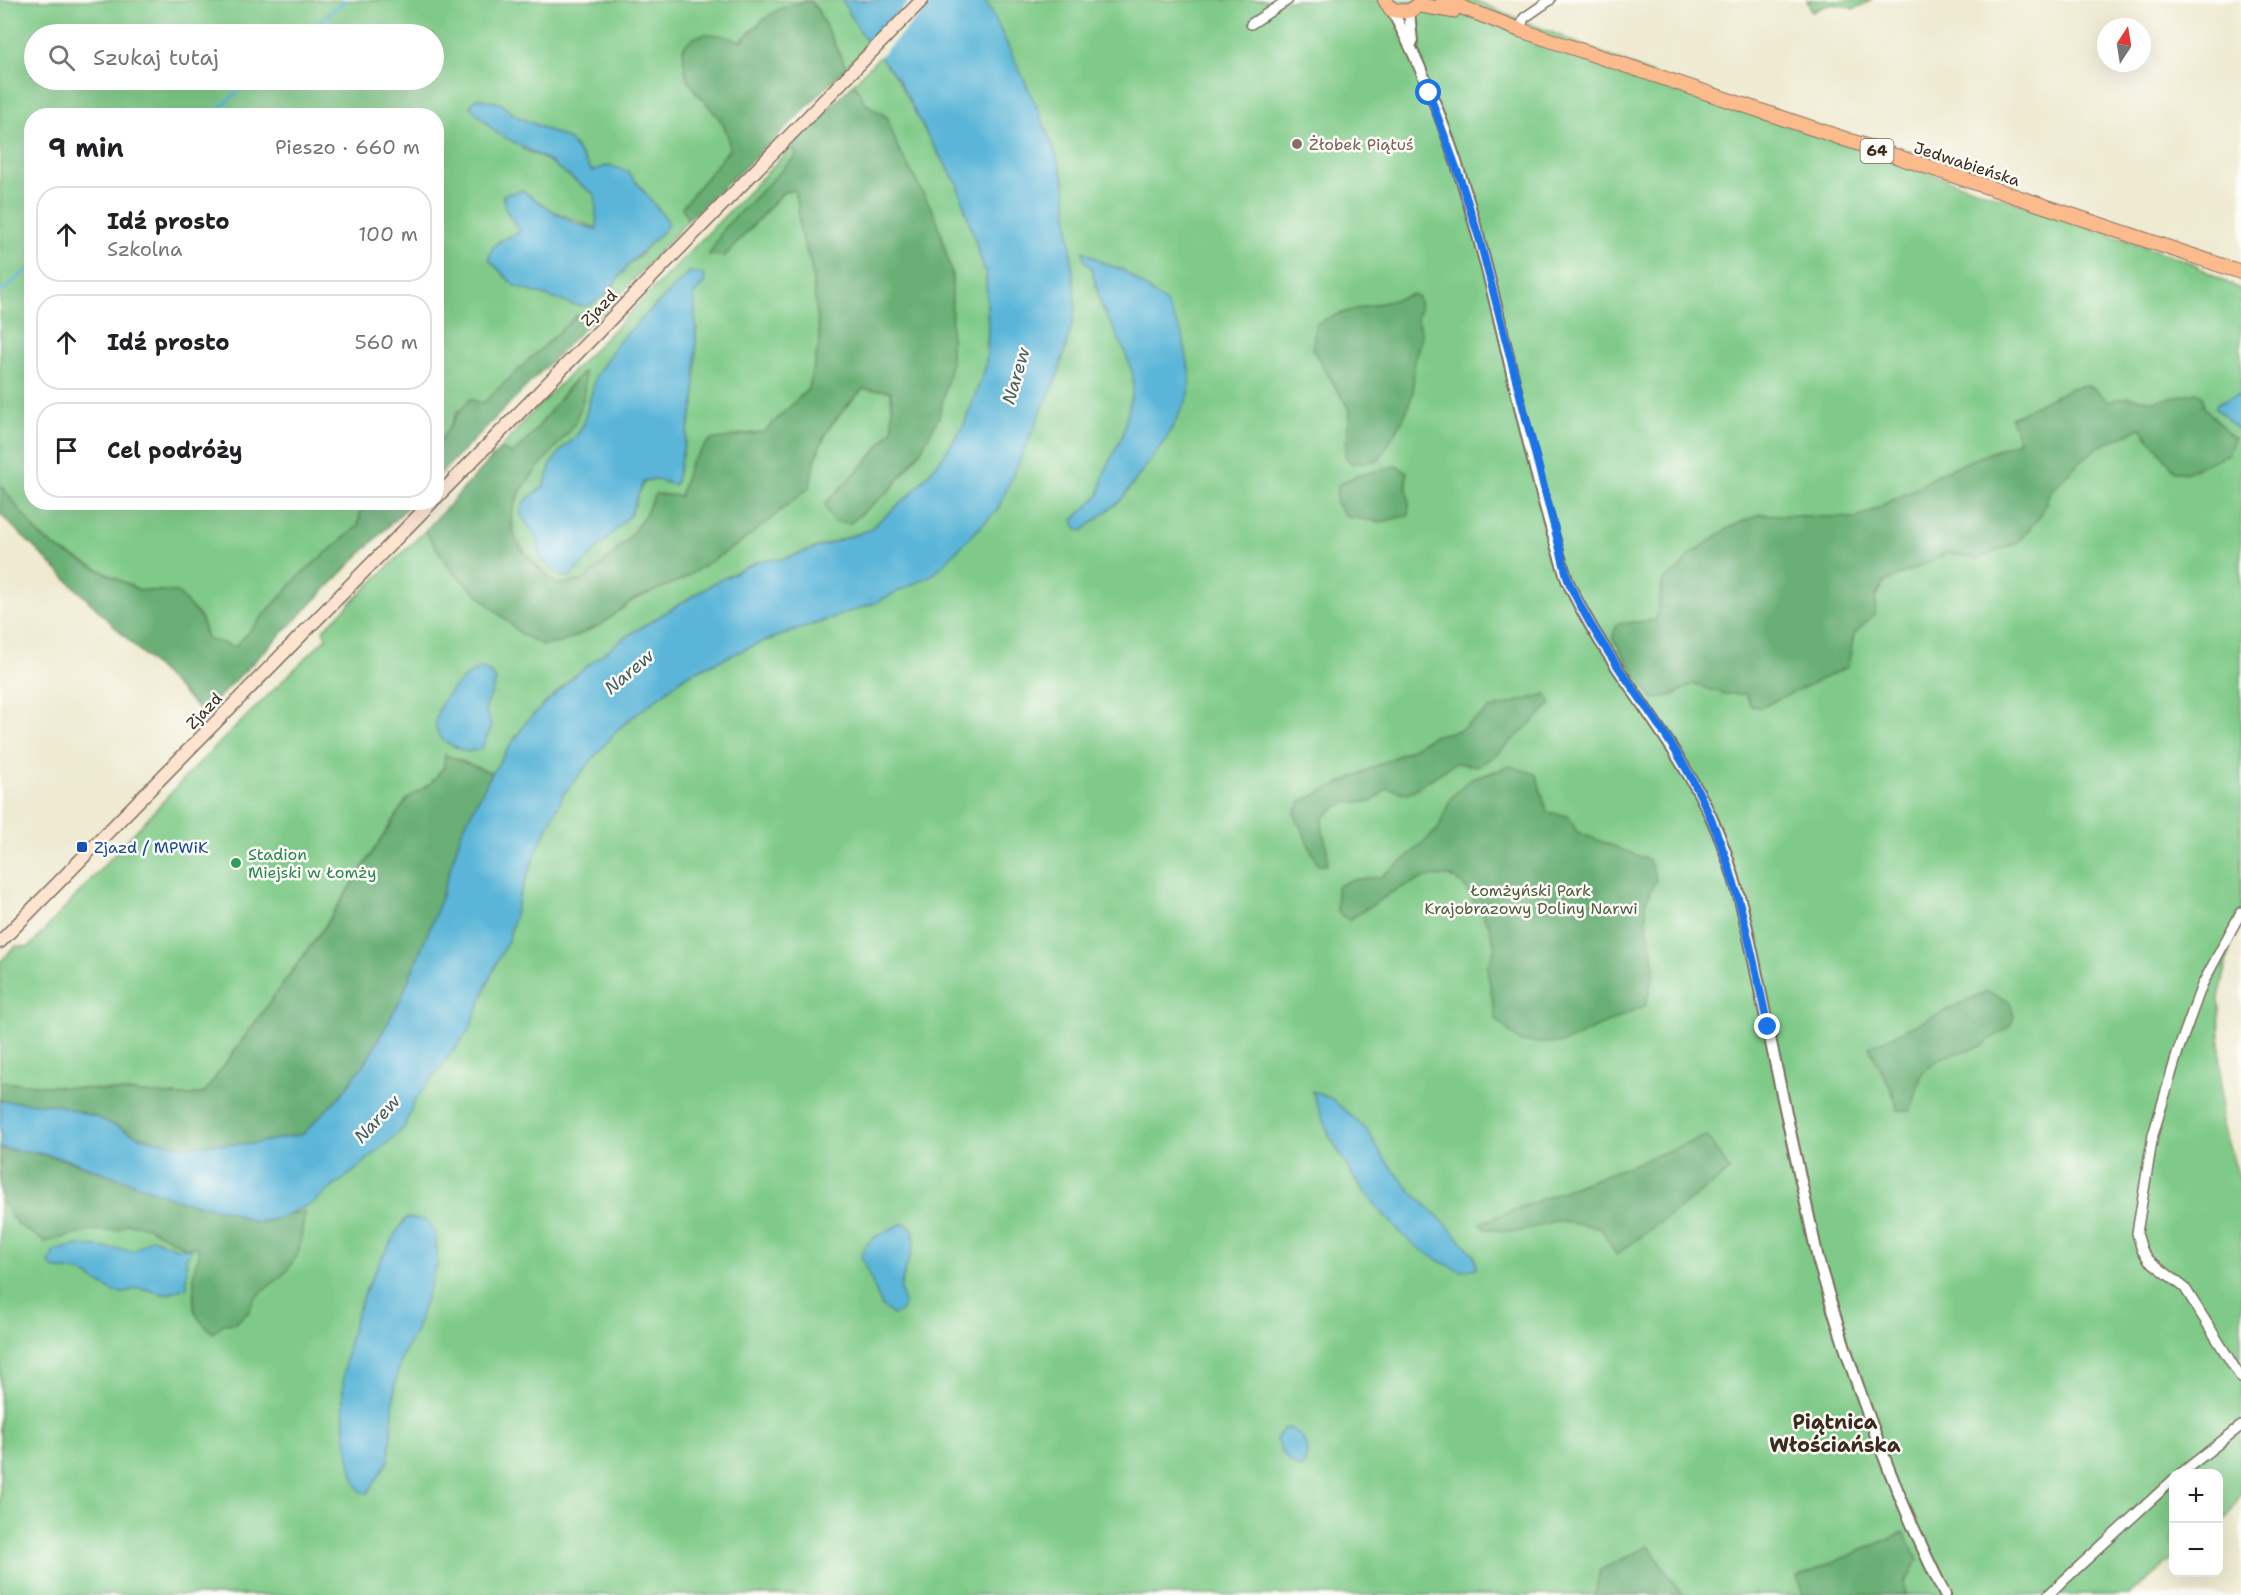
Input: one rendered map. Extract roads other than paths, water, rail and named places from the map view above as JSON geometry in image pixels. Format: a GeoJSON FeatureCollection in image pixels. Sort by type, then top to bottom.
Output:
{"type":"FeatureCollection","features":[{"type":"Feature","properties":{"kind":"main road","name":"Zjazd"},"geometry":{"type":"LineString","coordinates":[[444,490],[922,0]]}},
{"type":"Feature","properties":{"kind":"main road","name":"Jedwabieńska"},"geometry":{"type":"LineString","coordinates":[[1443,0],[1516,29]]}},
{"type":"Feature","properties":{"kind":"main road","name":"64"},"geometry":{"type":"LineString","coordinates":[[1388,4],[1416,5]]}},
{"type":"Feature","properties":{"kind":"main road","name":"Jedwabieńska"},"geometry":{"type":"LineString","coordinates":[[1416,5],[1435,6],[1516,29],[2241,272]]}},
{"type":"Feature","properties":{"kind":"main road","name":"Zjazd"},"geometry":{"type":"LineString","coordinates":[[0,942],[424,510]]}},
{"type":"Feature","properties":{"kind":"street"},"geometry":{"type":"LineString","coordinates":[[1251,24],[1288,0]]}},
{"type":"Feature","properties":{"kind":"street"},"geometry":{"type":"LineString","coordinates":[[1516,29],[1524,18],[1550,0]]}},
{"type":"Feature","properties":{"kind":"street"},"geometry":{"type":"LineString","coordinates":[[1388,4],[1417,62]]}},
{"type":"Feature","properties":{"kind":"street"},"geometry":{"type":"LineString","coordinates":[[1416,5],[1410,38],[1480,241],[1568,580],[1587,621],[1688,770],[1724,848],[1746,925],[1818,1259],[1831,1303],[1873,1430],[1904,1511],[1945,1595]]}},
{"type":"Feature","properties":{"kind":"street"},"geometry":{"type":"LineString","coordinates":[[2241,912],[2202,985],[2178,1051],[2153,1135],[2137,1233],[2142,1250],[2149,1260],[2185,1288],[2241,1378]]}},
{"type":"Feature","properties":{"kind":"street"},"geometry":{"type":"LineString","coordinates":[[2185,1469],[2241,1426]]}},
{"type":"Feature","properties":{"kind":"street"},"geometry":{"type":"LineString","coordinates":[[2048,1595],[2169,1484]]}},
{"type":"Feature","properties":{"kind":"water","name":"Narew"},"geometry":{"type":"Polygon","coordinates":[[[842,0],[983,0],[989,6],[1036,105],[1054,148],[1065,183],[1076,309],[1059,372],[998,509],[934,574],[875,603],[759,643],[687,675],[619,728],[564,793],[536,853],[519,897],[509,938],[491,975],[470,1029],[414,1102],[404,1128],[358,1168],[311,1204],[277,1219],[255,1222],[228,1211],[182,1201],[69,1160],[0,1148],[0,1101],[57,1105],[96,1117],[140,1137],[184,1147],[206,1144],[252,1144],[303,1134],[340,1096],[367,1060],[401,999],[438,908],[462,831],[492,773],[527,721],[572,678],[622,639],[716,582],[759,561],[783,559],[869,530],[911,494],[939,462],[964,425],[986,366],[988,331],[986,275],[957,183],[930,140],[897,78],[862,35],[842,0]]]}},
{"type":"Feature","properties":{"kind":"water"},"geometry":{"type":"Polygon","coordinates":[[[476,98],[500,103],[516,116],[570,140],[592,171],[609,165],[628,172],[668,221],[666,228],[630,263],[606,294],[589,306],[574,305],[515,286],[489,260],[495,245],[520,232],[506,210],[503,195],[522,190],[567,219],[597,229],[595,195],[547,160],[495,132],[470,106],[476,98]]]}},
{"type":"Feature","properties":{"kind":"water"},"geometry":{"type":"Polygon","coordinates":[[[1083,251],[1105,264],[1123,270],[1166,303],[1183,336],[1190,375],[1189,395],[1166,439],[1121,500],[1082,531],[1077,529],[1073,520],[1099,495],[1104,474],[1123,434],[1133,390],[1133,375],[1124,349],[1101,305],[1092,269],[1084,260],[1083,251]]]}},
{"type":"Feature","properties":{"kind":"water"},"geometry":{"type":"Polygon","coordinates":[[[690,272],[702,274],[705,278],[704,284],[694,293],[695,399],[675,485],[654,479],[644,481],[630,515],[569,577],[561,577],[541,559],[537,539],[520,513],[524,502],[544,486],[551,464],[583,426],[596,376],[619,341],[690,272]]]}},
{"type":"Feature","properties":{"kind":"water"},"geometry":{"type":"Polygon","coordinates":[[[2236,395],[2241,398],[2241,432],[2215,408],[2217,404],[2236,395]]]}},
{"type":"Feature","properties":{"kind":"water"},"geometry":{"type":"Polygon","coordinates":[[[481,668],[491,673],[496,680],[485,710],[492,726],[481,749],[467,752],[442,739],[437,730],[436,719],[439,708],[454,687],[481,668]]]}},
{"type":"Feature","properties":{"kind":"water"},"geometry":{"type":"Polygon","coordinates":[[[1312,1091],[1332,1099],[1367,1130],[1383,1157],[1409,1189],[1448,1226],[1474,1255],[1476,1268],[1462,1271],[1439,1261],[1409,1241],[1383,1214],[1354,1178],[1330,1137],[1312,1091]]]}},
{"type":"Feature","properties":{"kind":"water"},"geometry":{"type":"Polygon","coordinates":[[[406,1218],[427,1220],[435,1233],[438,1261],[415,1333],[402,1356],[395,1385],[389,1460],[368,1493],[361,1492],[351,1469],[343,1412],[343,1382],[347,1353],[353,1325],[363,1298],[375,1271],[406,1218]]]}},
{"type":"Feature","properties":{"kind":"water"},"geometry":{"type":"Polygon","coordinates":[[[903,1223],[914,1233],[914,1242],[902,1279],[901,1293],[904,1305],[901,1312],[893,1315],[882,1306],[861,1256],[871,1240],[903,1223]]]}},
{"type":"Feature","properties":{"kind":"water"},"geometry":{"type":"Polygon","coordinates":[[[152,1238],[177,1248],[192,1249],[186,1258],[187,1288],[166,1294],[140,1289],[126,1293],[114,1292],[81,1272],[53,1268],[49,1263],[54,1251],[77,1245],[134,1251],[152,1238]]]}},
{"type":"Feature","properties":{"kind":"water"},"geometry":{"type":"Polygon","coordinates":[[[1289,1428],[1300,1435],[1306,1445],[1307,1456],[1301,1468],[1289,1461],[1276,1440],[1283,1429],[1289,1428]]]}},
{"type":"Feature","properties":{"kind":"waterway"},"geometry":{"type":"LineString","coordinates":[[317,24],[346,0]]}},
{"type":"Feature","properties":{"kind":"waterway"},"geometry":{"type":"LineString","coordinates":[[219,108],[240,90]]}},
{"type":"Feature","properties":{"kind":"waterway"},"geometry":{"type":"LineString","coordinates":[[0,293],[24,273]]}},
{"type":"Feature","properties":{"kind":"place","name":"Żłobek Piątuś"},"geometry":{"type":"Point","coordinates":[1297,144]}},
{"type":"Feature","properties":{"kind":"place","name":"Zjazd / MPWiK"},"geometry":{"type":"Point","coordinates":[82,847]}},
{"type":"Feature","properties":{"kind":"place","name":"Stadion Miejski w Łomży"},"geometry":{"type":"Point","coordinates":[236,863]}},
{"type":"Feature","properties":{"kind":"district","name":"Piątnica Włościańska"},"geometry":{"type":"Point","coordinates":[1835,1434]}},
{"type":"Feature","properties":{"kind":"park label","name":"Łomżyński Park Krajobrazowy Doliny Narwi"},"geometry":{"type":"Point","coordinates":[1531,899]}}]}
